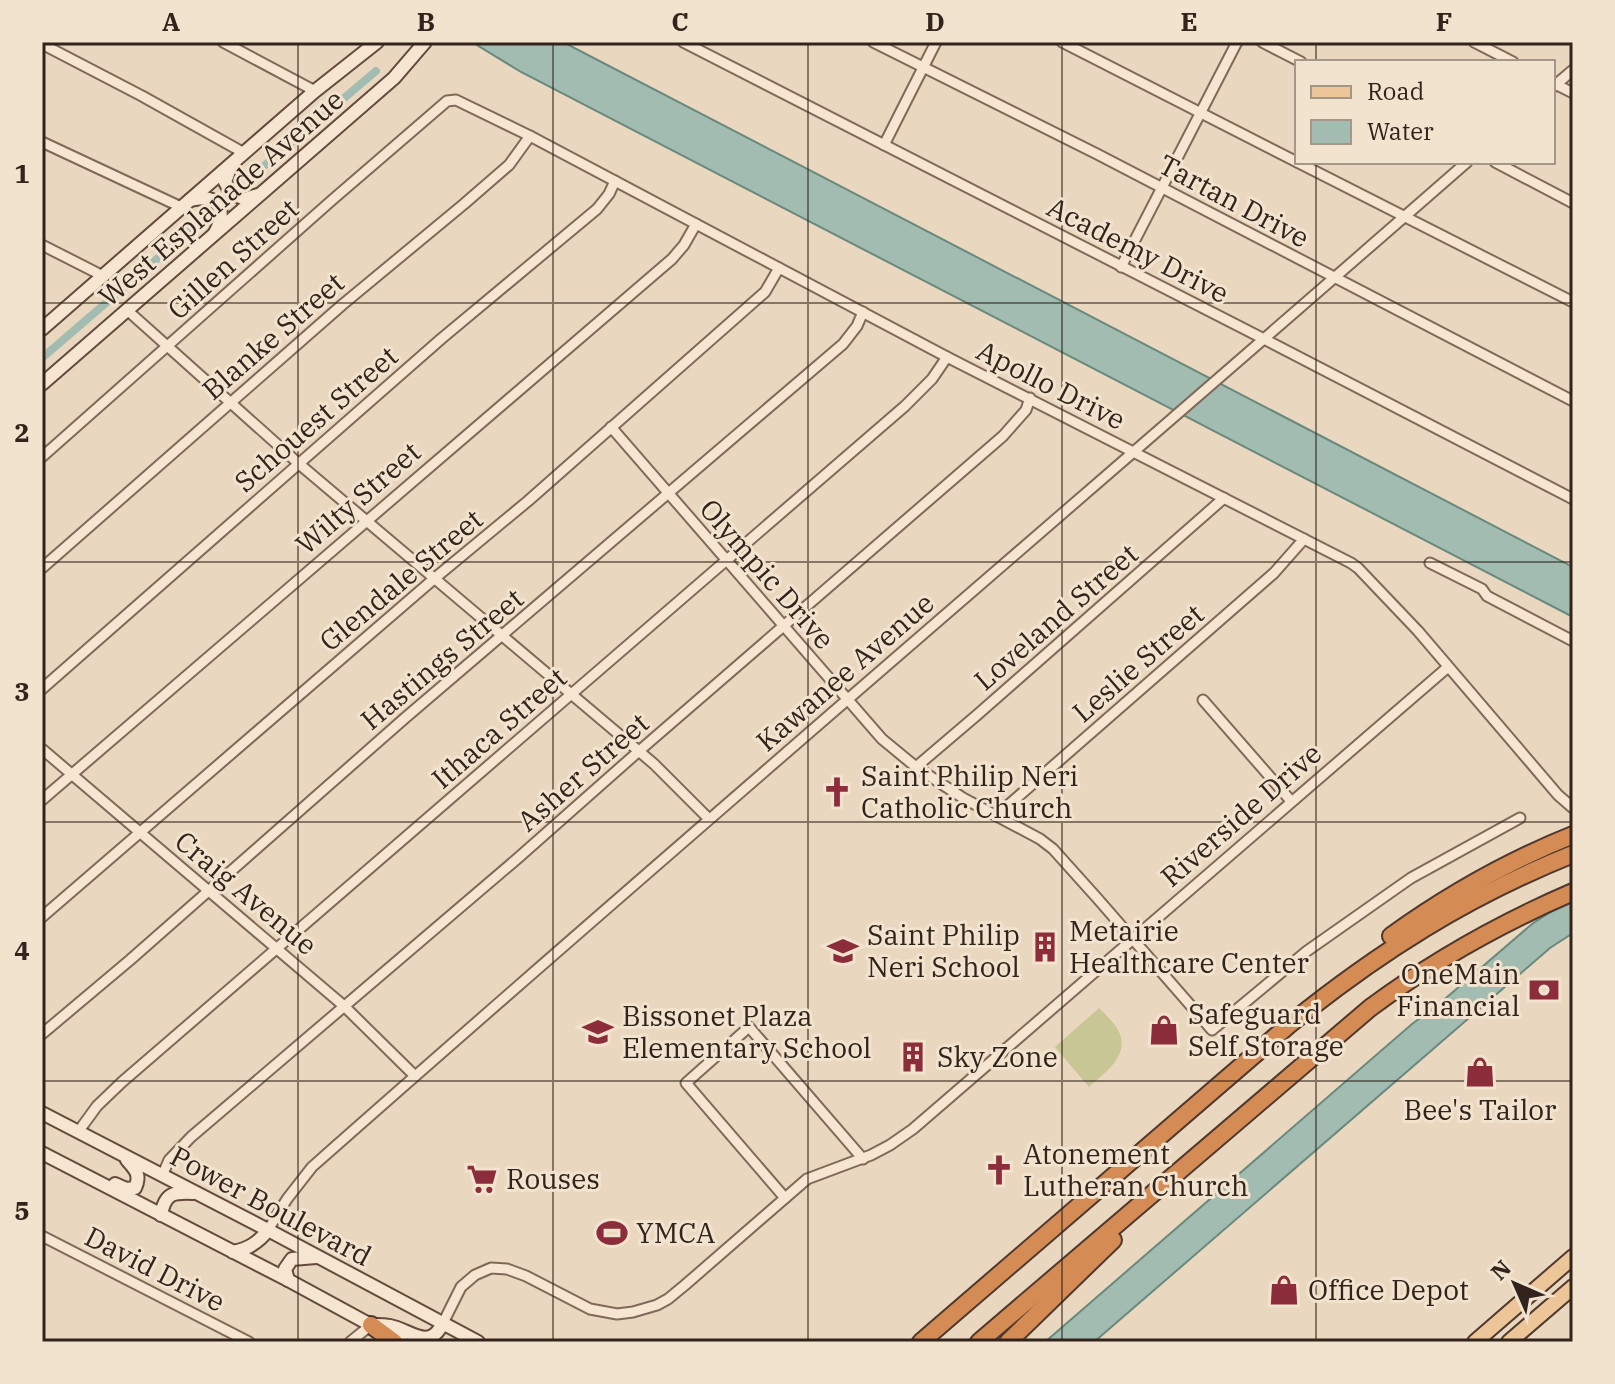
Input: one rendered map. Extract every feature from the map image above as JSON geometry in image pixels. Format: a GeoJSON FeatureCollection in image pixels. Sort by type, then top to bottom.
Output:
{"type":"FeatureCollection","features":[{"type":"Feature","properties":{"kind":"highway"},"geometry":{"type":"LineString","coordinates":[[1290,1024],[1337,978],[1431,908],[1475,881],[1573,835]]}},
{"type":"Feature","properties":{"kind":"highway"},"geometry":{"type":"LineString","coordinates":[[921,1342],[1341,983],[1411,935],[1474,899],[1573,854]]}},
{"type":"Feature","properties":{"kind":"highway"},"geometry":{"type":"LineString","coordinates":[[979,1342],[1329,1042],[1407,981],[1480,937],[1573,892]]}},
{"type":"Feature","properties":{"kind":"highway"},"geometry":{"type":"LineString","coordinates":[[1008,1342],[1232,1125]]}},
{"type":"Feature","properties":{"kind":"highway"},"geometry":{"type":"LineString","coordinates":[[371,1325],[400,1339]]}},
{"type":"Feature","properties":{"kind":"main road","name":"West Esplanade Avenue"},"geometry":{"type":"LineString","coordinates":[[42,329],[315,91],[377,42]]}},
{"type":"Feature","properties":{"kind":"main road","name":"West Esplanade Avenue"},"geometry":{"type":"LineString","coordinates":[[42,384],[394,78],[425,42]]}},
{"type":"Feature","properties":{"kind":"main road"},"geometry":{"type":"LineString","coordinates":[[232,163],[225,182],[231,193],[245,199],[264,192]]}},
{"type":"Feature","properties":{"kind":"main road"},"geometry":{"type":"LineString","coordinates":[[185,203],[200,197],[218,204],[221,223],[214,236]]}},
{"type":"Feature","properties":{"kind":"main road","name":"Power Boulevard"},"geometry":{"type":"LineString","coordinates":[[42,1113],[478,1342]]}},
{"type":"Feature","properties":{"kind":"main road","name":"Power Boulevard"},"geometry":{"type":"LineString","coordinates":[[42,1153],[371,1325]]}},
{"type":"Feature","properties":{"kind":"main road"},"geometry":{"type":"LineString","coordinates":[[100,1183],[111,1182],[126,1189],[135,1188],[137,1170],[124,1156]]}},
{"type":"Feature","properties":{"kind":"main road"},"geometry":{"type":"LineString","coordinates":[[161,1215],[163,1203],[170,1195],[196,1193]]}},
{"type":"Feature","properties":{"kind":"main road"},"geometry":{"type":"LineString","coordinates":[[233,1252],[246,1250],[268,1230]]}},
{"type":"Feature","properties":{"kind":"main road"},"geometry":{"type":"LineString","coordinates":[[288,1280],[285,1269],[292,1259],[319,1257]]}},
{"type":"Feature","properties":{"kind":"main road"},"geometry":{"type":"LineString","coordinates":[[1475,1342],[1573,1257]]}},
{"type":"Feature","properties":{"kind":"main road"},"geometry":{"type":"LineString","coordinates":[[1509,1342],[1573,1287]]}},
{"type":"Feature","properties":{"kind":"main road"},"geometry":{"type":"LineString","coordinates":[[1488,1342],[1514,1319],[1529,1296]]}},
{"type":"Feature","properties":{"kind":"main road"},"geometry":{"type":"LineString","coordinates":[[400,1339],[419,1326],[418,1310]]}},
{"type":"Feature","properties":{"kind":"main road"},"geometry":{"type":"LineString","coordinates":[[400,1339],[433,1336],[443,1323]]}},
{"type":"Feature","properties":{"kind":"street"},"geometry":{"type":"LineString","coordinates":[[223,42],[315,91]]}},
{"type":"Feature","properties":{"kind":"street","name":"Academy Drive"},"geometry":{"type":"LineString","coordinates":[[683,42],[1573,499]]}},
{"type":"Feature","properties":{"kind":"street","name":"Tartan Drive"},"geometry":{"type":"LineString","coordinates":[[873,42],[1097,154],[1573,401]]}},
{"type":"Feature","properties":{"kind":"street"},"geometry":{"type":"LineString","coordinates":[[884,145],[936,42]]}},
{"type":"Feature","properties":{"kind":"street"},"geometry":{"type":"LineString","coordinates":[[1062,42],[1295,161]]}},
{"type":"Feature","properties":{"kind":"street"},"geometry":{"type":"LineString","coordinates":[[1121,267],[1237,42]]}},
{"type":"Feature","properties":{"kind":"street"},"geometry":{"type":"LineString","coordinates":[[1262,42],[1297,60]]}},
{"type":"Feature","properties":{"kind":"street"},"geometry":{"type":"LineString","coordinates":[[1474,42],[1509,60]]}},
{"type":"Feature","properties":{"kind":"street"},"geometry":{"type":"LineString","coordinates":[[42,44],[244,153]]}},
{"type":"Feature","properties":{"kind":"street"},"geometry":{"type":"LineString","coordinates":[[1555,84],[1573,70]]}},
{"type":"Feature","properties":{"kind":"street","name":"Apollo Drive"},"geometry":{"type":"LineString","coordinates":[[456,100],[1358,568],[1418,631],[1558,795],[1573,808]]}},
{"type":"Feature","properties":{"kind":"street","name":"Gillen Street"},"geometry":{"type":"LineString","coordinates":[[42,457],[331,201],[447,101],[456,100]]}},
{"type":"Feature","properties":{"kind":"street","name":"Blanke Street"},"geometry":{"type":"LineString","coordinates":[[42,568],[342,305],[509,165],[530,136]]}},
{"type":"Feature","properties":{"kind":"street"},"geometry":{"type":"LineString","coordinates":[[42,142],[185,203]]}},
{"type":"Feature","properties":{"kind":"street"},"geometry":{"type":"LineString","coordinates":[[1301,164],[1573,302]]}},
{"type":"Feature","properties":{"kind":"street","name":"Kawanee Avenue"},"geometry":{"type":"LineString","coordinates":[[268,1230],[312,1167],[1465,164]]}},
{"type":"Feature","properties":{"kind":"street"},"geometry":{"type":"LineString","coordinates":[[1499,164],[1573,203]]}},
{"type":"Feature","properties":{"kind":"street","name":"Schouest Street"},"geometry":{"type":"LineString","coordinates":[[42,689],[298,463],[597,209],[615,181]]}},
{"type":"Feature","properties":{"kind":"street","name":"Wilty Street"},"geometry":{"type":"LineString","coordinates":[[42,800],[672,259],[696,224]]}},
{"type":"Feature","properties":{"kind":"street"},"geometry":{"type":"LineString","coordinates":[[42,245],[103,276]]}},
{"type":"Feature","properties":{"kind":"street","name":"Glendale Street"},"geometry":{"type":"LineString","coordinates":[[42,917],[528,501],[765,292],[779,268]]}},
{"type":"Feature","properties":{"kind":"street"},"geometry":{"type":"LineString","coordinates":[[127,310],[365,521],[654,764],[709,819]]}},
{"type":"Feature","properties":{"kind":"street","name":"Hastings Street"},"geometry":{"type":"LineString","coordinates":[[42,1034],[843,344],[863,312]]}},
{"type":"Feature","properties":{"kind":"street","name":"Ithaca Street"},"geometry":{"type":"LineString","coordinates":[[78,1132],[97,1106],[122,1082],[905,406],[932,379],[947,357]]}},
{"type":"Feature","properties":{"kind":"street","name":"Asher Street"},"geometry":{"type":"LineString","coordinates":[[162,1176],[169,1160],[191,1137],[518,858],[1003,436],[1026,410],[1030,398]]}},
{"type":"Feature","properties":{"kind":"street","name":"Olympic Drive"},"geometry":{"type":"LineString","coordinates":[[611,427],[882,739],[916,767],[963,798],[1053,849],[1212,1030],[1307,951],[1411,878],[1520,818]]}},
{"type":"Feature","properties":{"kind":"street","name":"Loveland Street"},"geometry":{"type":"LineString","coordinates":[[916,767],[1224,498]]}},
{"type":"Feature","properties":{"kind":"street","name":"Leslie Street"},"geometry":{"type":"LineString","coordinates":[[997,815],[1274,573],[1304,539]]}},
{"type":"Feature","properties":{"kind":"street"},"geometry":{"type":"LineString","coordinates":[[1430,563],[1573,641]]}},
{"type":"Feature","properties":{"kind":"street","name":"Riverside Drive"},"geometry":{"type":"LineString","coordinates":[[443,1323],[461,1287],[475,1275],[491,1268],[507,1269],[526,1276],[590,1309],[617,1314],[657,1305],[668,1299],[807,1179],[863,1159],[913,1129],[1448,667]]}},
{"type":"Feature","properties":{"kind":"street"},"geometry":{"type":"LineString","coordinates":[[1203,700],[1291,801]]}},
{"type":"Feature","properties":{"kind":"street","name":"Craig Avenue"},"geometry":{"type":"LineString","coordinates":[[42,749],[344,1006],[415,1076]]}},
{"type":"Feature","properties":{"kind":"street"},"geometry":{"type":"LineString","coordinates":[[785,1198],[686,1083],[749,1027],[863,1159]]}},
{"type":"Feature","properties":{"kind":"street","name":"David Drive"},"geometry":{"type":"LineString","coordinates":[[42,1236],[249,1342]]}},
{"type":"Feature","properties":{"kind":"street"},"geometry":{"type":"LineString","coordinates":[[350,1342],[371,1325]]}},
{"type":"Feature","properties":{"kind":"shaded area"},"geometry":{"type":"Polygon","coordinates":[[[1099,1008],[1117,1028],[1121,1046],[1115,1061],[1089,1087],[1055,1047],[1099,1008]]]}},
{"type":"Feature","properties":{"kind":"water"},"geometry":{"type":"Polygon","coordinates":[[[472,42],[563,42],[1573,567],[1573,617],[521,72],[472,42]]]}},
{"type":"Feature","properties":{"kind":"water"},"geometry":{"type":"Polygon","coordinates":[[[1573,897],[1573,933],[1550,948],[1094,1342],[1045,1342],[1412,1024],[1532,924],[1573,897]]]}},
{"type":"Feature","properties":{"kind":"waterway"},"geometry":{"type":"LineString","coordinates":[[257,172],[376,71]]}},
{"type":"Feature","properties":{"kind":"waterway"},"geometry":{"type":"LineString","coordinates":[[42,358],[193,228]]}},
{"type":"Feature","properties":{"kind":"place","name":"Saint Philip Neri Catholic Church"},"geometry":{"type":"Point","coordinates":[837,792]}},
{"type":"Feature","properties":{"kind":"place","name":"Metairie Healthcare Center"},"geometry":{"type":"Point","coordinates":[1045,947]}},
{"type":"Feature","properties":{"kind":"place","name":"Saint Philip Neri School"},"geometry":{"type":"Point","coordinates":[843,951]}},
{"type":"Feature","properties":{"kind":"place","name":"OneMain Financial"},"geometry":{"type":"Point","coordinates":[1544,990]}},
{"type":"Feature","properties":{"kind":"place","name":"Safeguard Self Storage"},"geometry":{"type":"Point","coordinates":[1164,1030]}},
{"type":"Feature","properties":{"kind":"place","name":"Bissonet Plaza Elementary School"},"geometry":{"type":"Point","coordinates":[598,1032]}},
{"type":"Feature","properties":{"kind":"place","name":"Sky Zone"},"geometry":{"type":"Point","coordinates":[913,1057]}},
{"type":"Feature","properties":{"kind":"place","name":"Bee's Tailor"},"geometry":{"type":"Point","coordinates":[1480,1072]}},
{"type":"Feature","properties":{"kind":"place","name":"Atonement Lutheran Church"},"geometry":{"type":"Point","coordinates":[999,1170]}},
{"type":"Feature","properties":{"kind":"place","name":"Rouses"},"geometry":{"type":"Point","coordinates":[482,1179]}},
{"type":"Feature","properties":{"kind":"place","name":"YMCA"},"geometry":{"type":"Point","coordinates":[612,1233]}},
{"type":"Feature","properties":{"kind":"place","name":"Office Depot"},"geometry":{"type":"Point","coordinates":[1284,1290]}}]}
